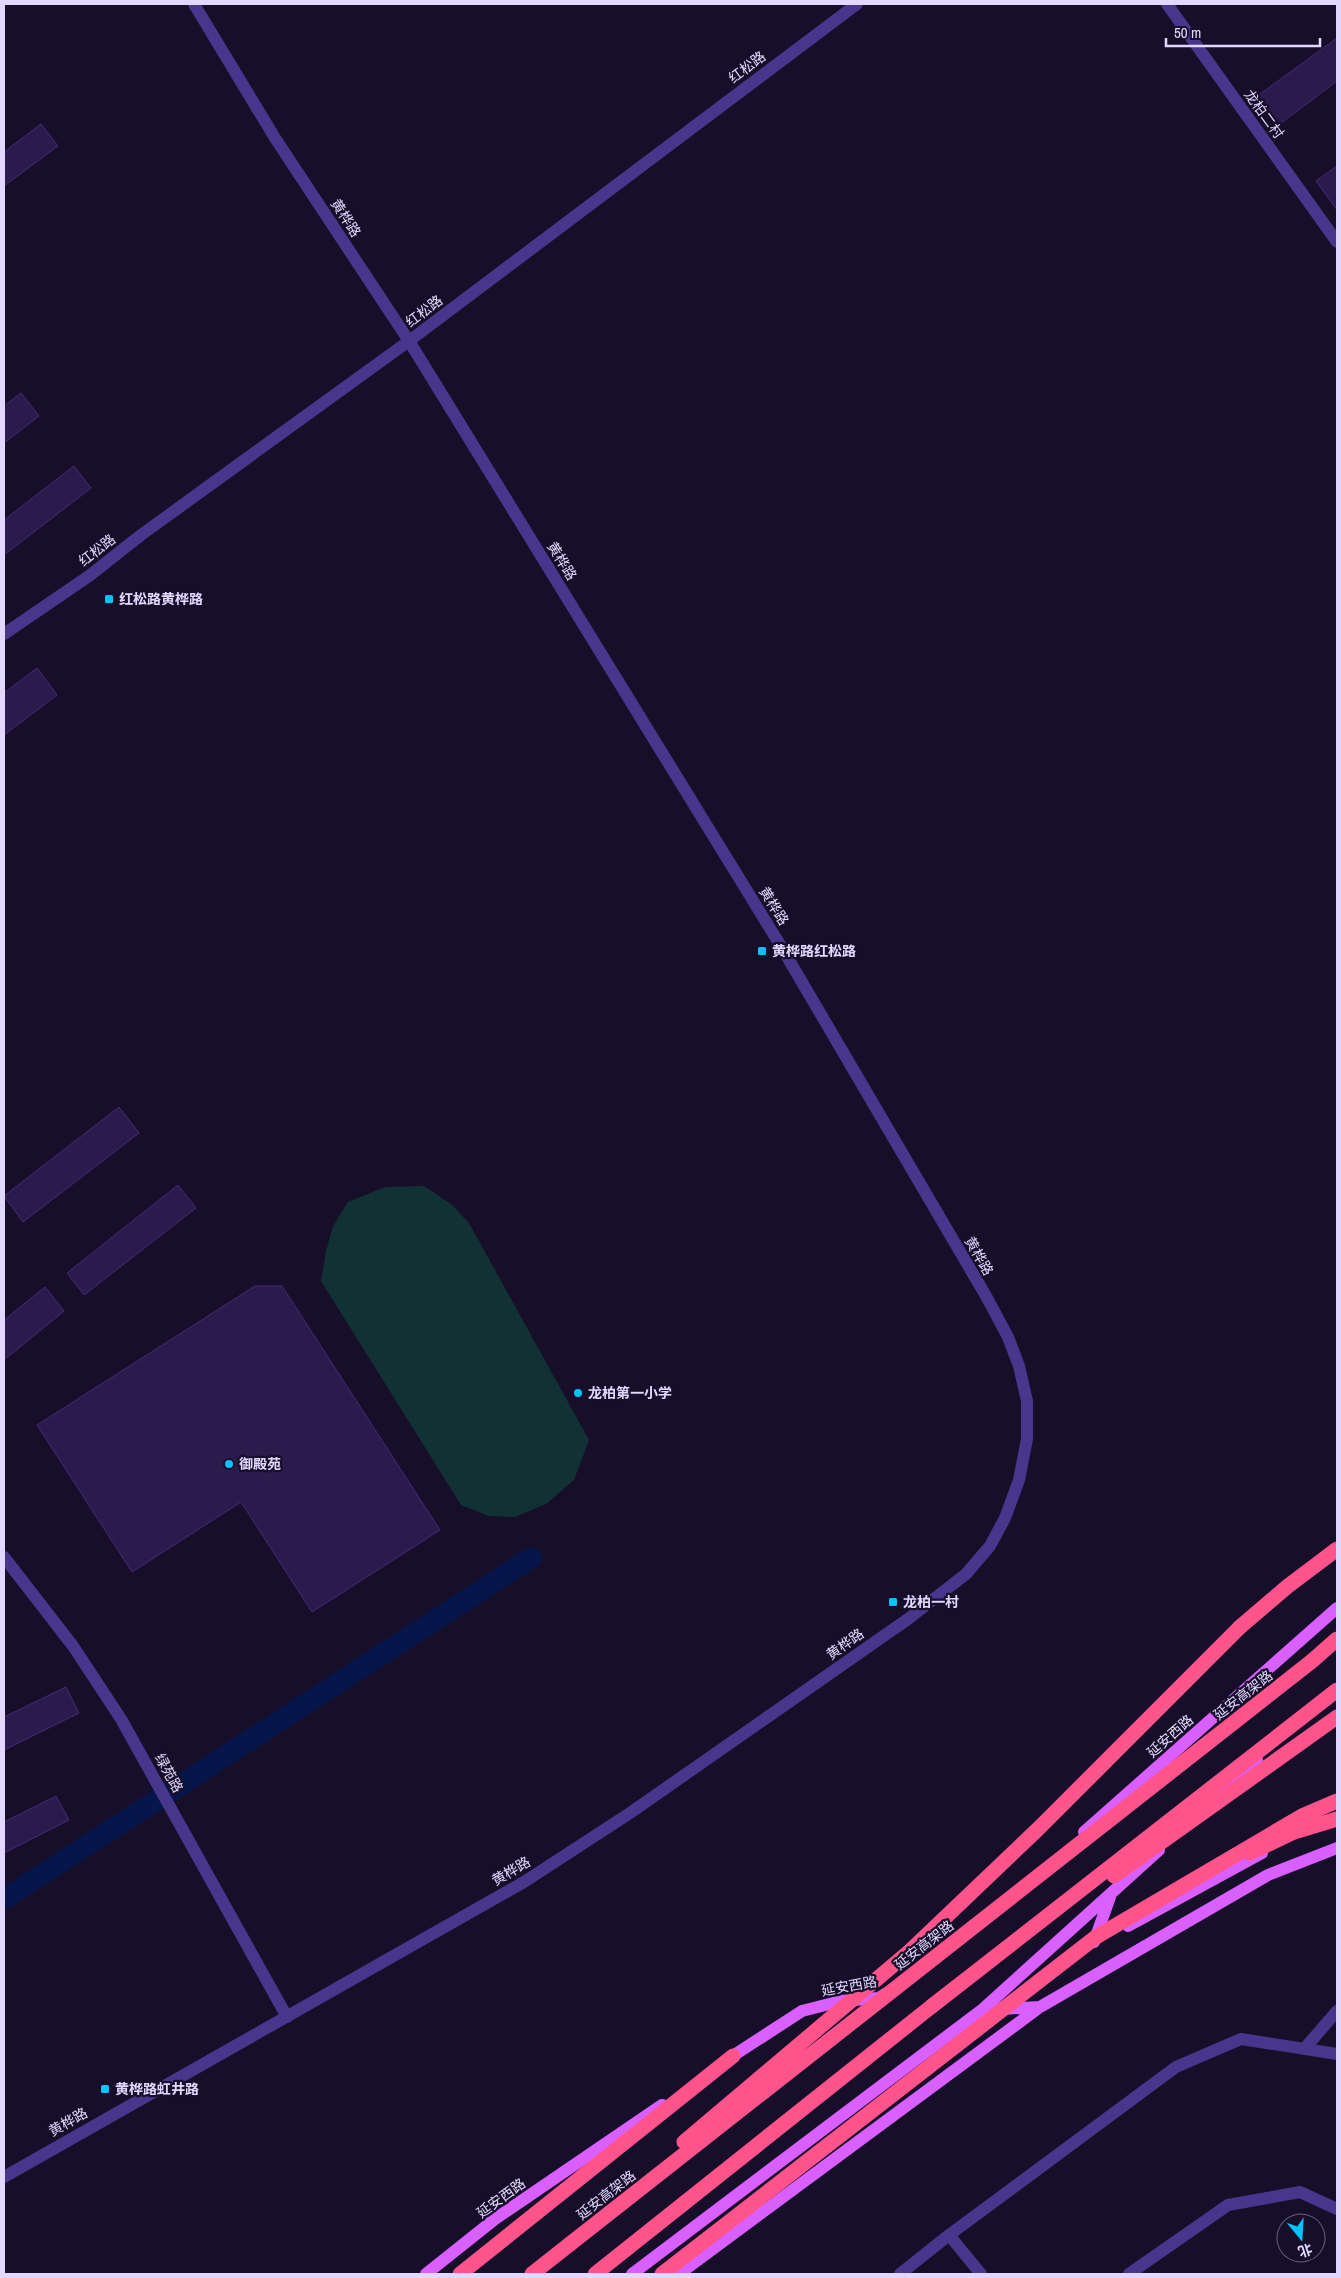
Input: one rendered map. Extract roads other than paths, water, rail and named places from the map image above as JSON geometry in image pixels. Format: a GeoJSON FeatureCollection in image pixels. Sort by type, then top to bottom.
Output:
{"type":"FeatureCollection","features":[{"type":"Feature","properties":{"kind":"highway"},"geometry":{"type":"LineString","coordinates":[[570,2244],[742,2091],[910,1951],[1038,1830],[1240,1627],[1288,1586],[1337,1550]]}},
{"type":"Feature","properties":{"kind":"highway","name":"延安高架路"},"geometry":{"type":"LineString","coordinates":[[532,2274],[1312,1662],[1337,1640]]}},
{"type":"Feature","properties":{"kind":"highway"},"geometry":{"type":"LineString","coordinates":[[595,2274],[932,2006],[1337,1690]]}},
{"type":"Feature","properties":{"kind":"highway"},"geometry":{"type":"LineString","coordinates":[[932,2006],[1337,1717]]}},
{"type":"Feature","properties":{"kind":"highway"},"geometry":{"type":"LineString","coordinates":[[662,2274],[1096,1938],[1302,1816],[1337,1801]]}},
{"type":"Feature","properties":{"kind":"highway"},"geometry":{"type":"LineString","coordinates":[[1196,1879],[1294,1832],[1337,1820]]}},
{"type":"Feature","properties":{"kind":"highway"},"geometry":{"type":"LineString","coordinates":[[460,2274],[733,2056]]}},
{"type":"Feature","properties":{"kind":"main road","name":"延安西路"},"geometry":{"type":"LineString","coordinates":[[426,2274],[496,2219],[733,2056],[802,2011],[841,2001],[879,1998],[934,1965],[1337,1608]]}},
{"type":"Feature","properties":{"kind":"main road"},"geometry":{"type":"LineString","coordinates":[[632,2274],[983,2009],[1111,1895],[1337,1686]]}},
{"type":"Feature","properties":{"kind":"main road"},"geometry":{"type":"LineString","coordinates":[[983,2009],[1250,1858],[1337,1820]]}},
{"type":"Feature","properties":{"kind":"main road"},"geometry":{"type":"LineString","coordinates":[[680,2274],[1040,2007],[1268,1875],[1337,1848]]}},
{"type":"Feature","properties":{"kind":"main road"},"geometry":{"type":"LineString","coordinates":[[1092,1946],[1111,1895]]}},
{"type":"Feature","properties":{"kind":"main road"},"geometry":{"type":"LineString","coordinates":[[983,2009],[1040,2007]]}},
{"type":"Feature","properties":{"kind":"street","name":"黄桦路"},"geometry":{"type":"LineString","coordinates":[[4,2177],[515,1887],[630,1813],[908,1619],[966,1574],[990,1546],[1006,1518],[1019,1480],[1027,1439],[1027,1401],[1020,1366],[1008,1337],[986,1296],[779,942],[409,341],[275,138],[194,4]]}},
{"type":"Feature","properties":{"kind":"street","name":"红松路"},"geometry":{"type":"LineString","coordinates":[[4,634],[90,576],[141,534],[409,341],[857,4]]}},
{"type":"Feature","properties":{"kind":"street","name":"龙柏二村"},"geometry":{"type":"LineString","coordinates":[[1167,4],[1337,242]]}},
{"type":"Feature","properties":{"kind":"street","name":"绿苑路"},"geometry":{"type":"LineString","coordinates":[[4,1557],[73,1646],[121,1719],[287,2017]]}},
{"type":"Feature","properties":{"kind":"street"},"geometry":{"type":"LineString","coordinates":[[1305,2048],[1337,2011]]}},
{"type":"Feature","properties":{"kind":"street"},"geometry":{"type":"LineString","coordinates":[[900,2274],[949,2235],[1176,2067],[1241,2039],[1337,2054]]}},
{"type":"Feature","properties":{"kind":"street"},"geometry":{"type":"LineString","coordinates":[[1129,2274],[1228,2205],[1300,2192],[1337,2209]]}},
{"type":"Feature","properties":{"kind":"street"},"geometry":{"type":"LineString","coordinates":[[949,2235],[981,2274]]}},
{"type":"Feature","properties":{"kind":"waterway"},"geometry":{"type":"LineString","coordinates":[[4,1899],[531,1558]]}},
{"type":"Feature","properties":{"kind":"place","name":"红松路黄桦路"},"geometry":{"type":"Point","coordinates":[109,599]}},
{"type":"Feature","properties":{"kind":"place","name":"黄桦路红松路"},"geometry":{"type":"Point","coordinates":[762,951]}},
{"type":"Feature","properties":{"kind":"place","name":"龙柏第一小学"},"geometry":{"type":"Point","coordinates":[578,1393]}},
{"type":"Feature","properties":{"kind":"place","name":"御殿苑"},"geometry":{"type":"Point","coordinates":[229,1464]}},
{"type":"Feature","properties":{"kind":"place","name":"龙柏一村"},"geometry":{"type":"Point","coordinates":[893,1602]}},
{"type":"Feature","properties":{"kind":"place","name":"黄桦路虹井路"},"geometry":{"type":"Point","coordinates":[105,2089]}}]}
